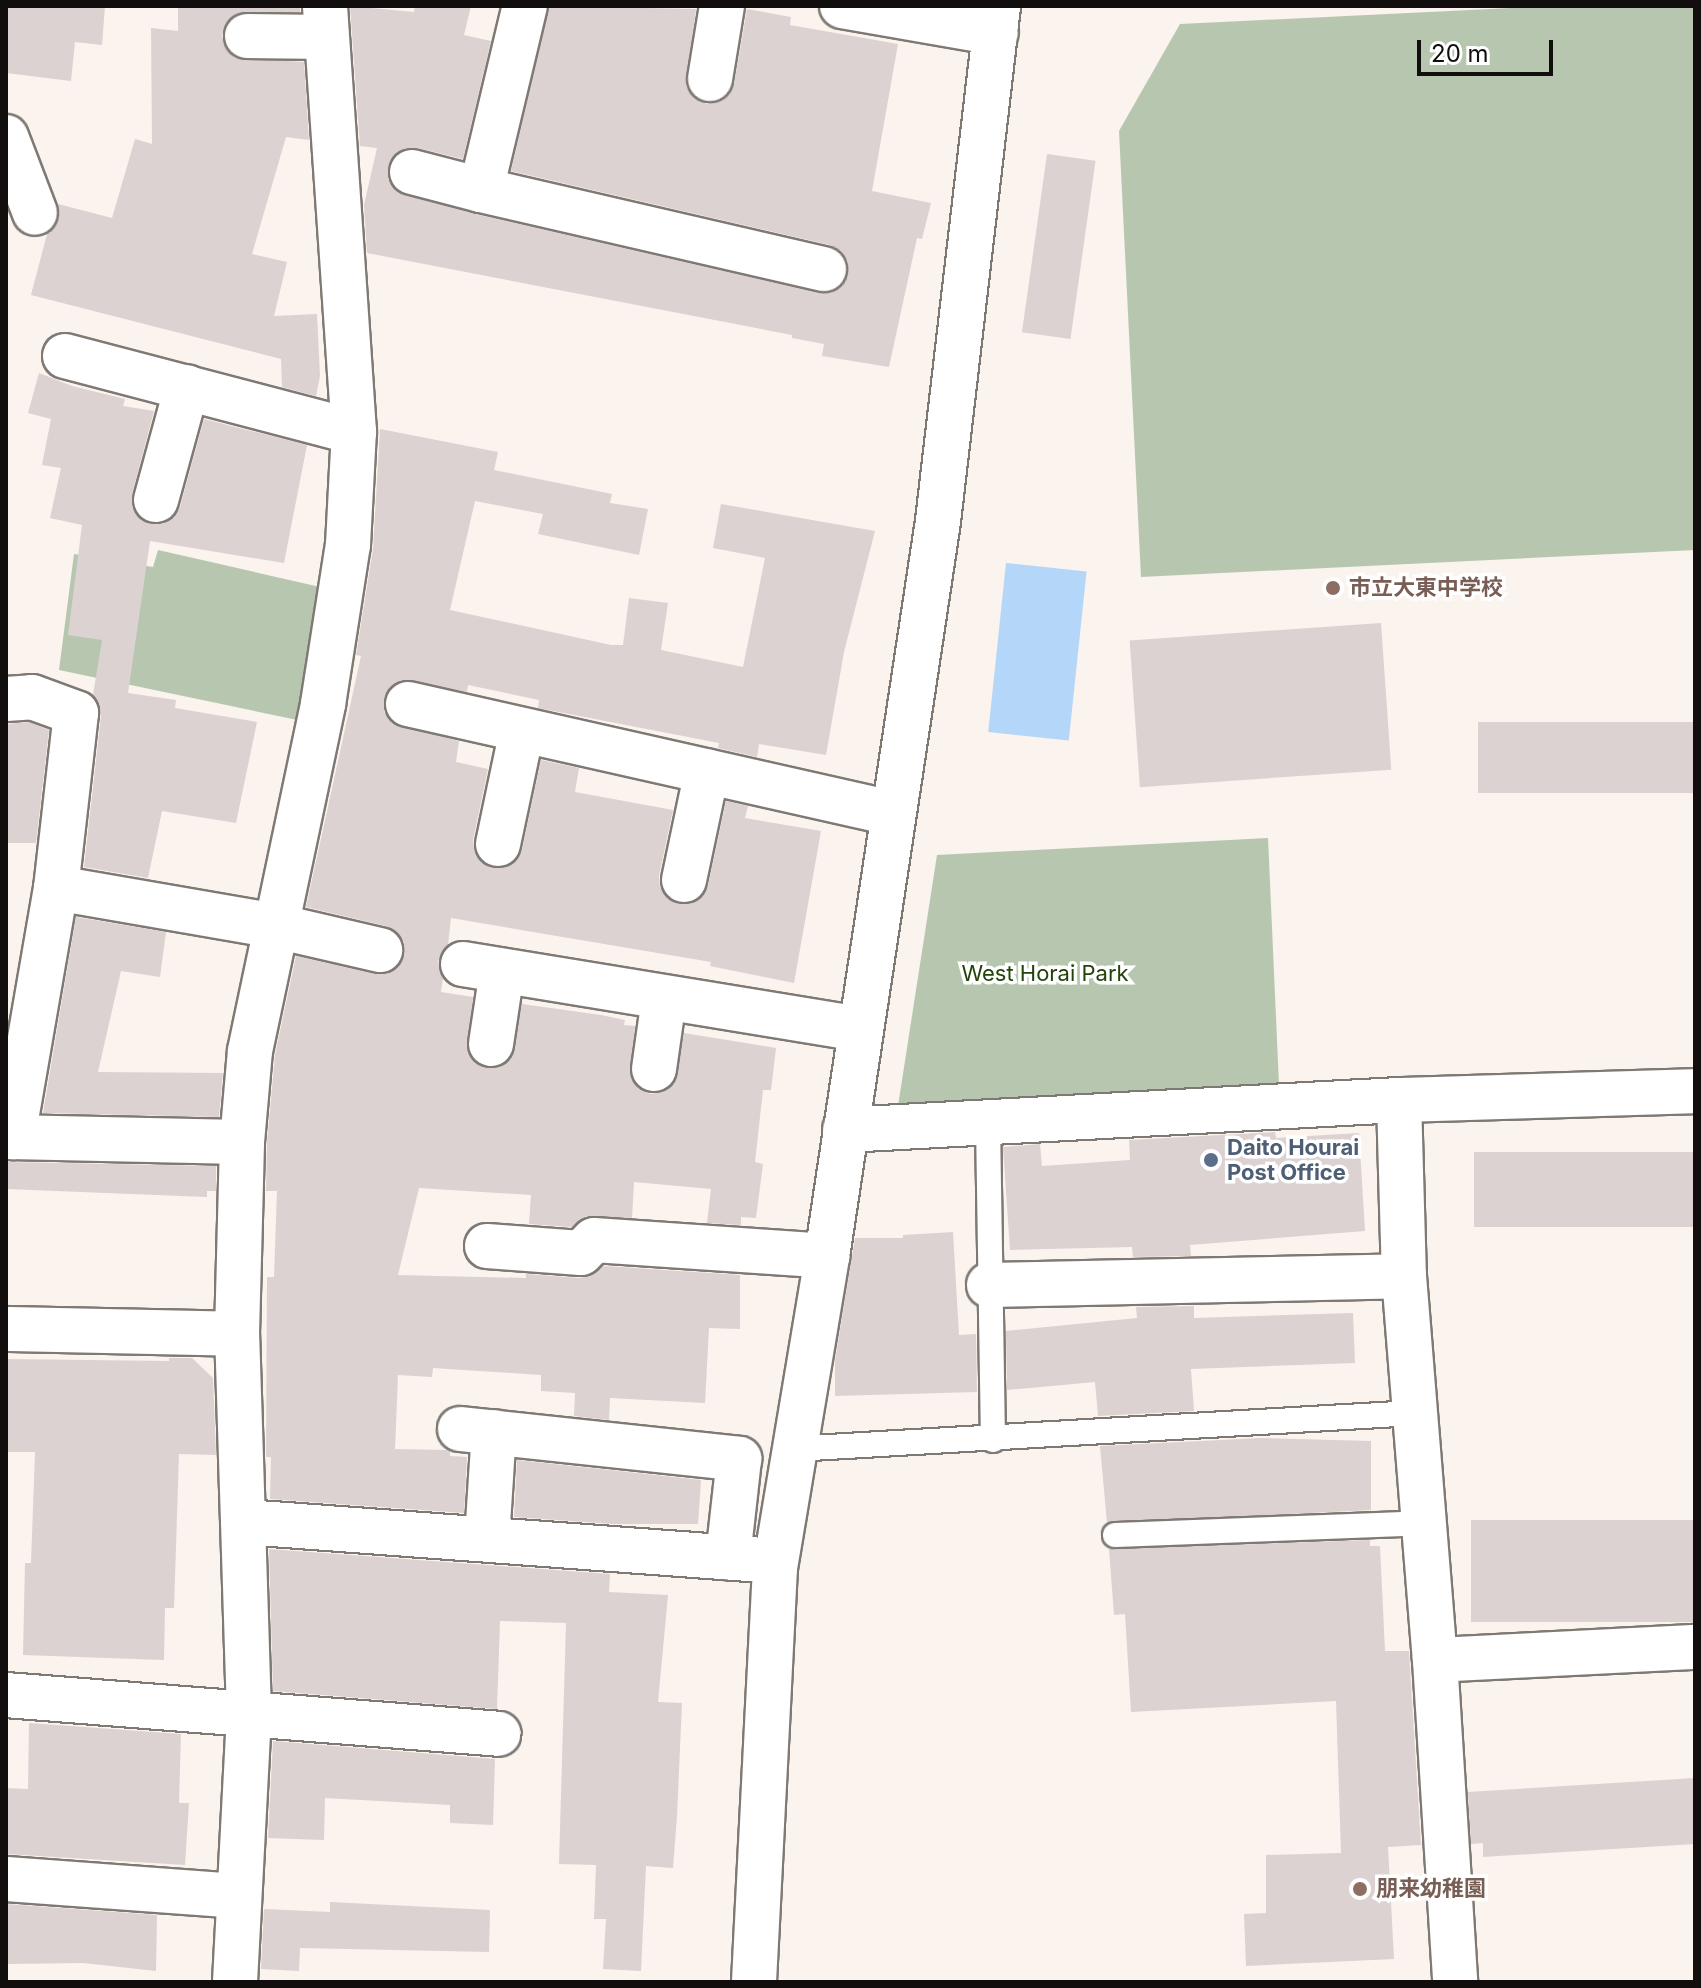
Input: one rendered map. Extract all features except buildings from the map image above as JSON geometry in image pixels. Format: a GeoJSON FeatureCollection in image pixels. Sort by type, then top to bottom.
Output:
{"type":"FeatureCollection","features":[{"type":"Feature","properties":{"kind":"street"},"geometry":{"type":"LineString","coordinates":[[481,190],[525,6]]}},
{"type":"Feature","properties":{"kind":"street"},"geometry":{"type":"LineString","coordinates":[[710,79],[722,6]]}},
{"type":"Feature","properties":{"kind":"street"},"geometry":{"type":"LineString","coordinates":[[754,1982],[776,1561],[827,1256],[938,521],[997,20],[842,6]]}},
{"type":"Feature","properties":{"kind":"street"},"geometry":{"type":"LineString","coordinates":[[235,1982],[249,1713],[237,1334],[242,1142],[250,1051],[328,675],[348,545],[354,432],[325,22],[247,36]]}},
{"type":"Feature","properties":{"kind":"street"},"geometry":{"type":"LineString","coordinates":[[6,137],[35,213]]}},
{"type":"Feature","properties":{"kind":"street"},"geometry":{"type":"LineString","coordinates":[[412,172],[824,269]]}},
{"type":"Feature","properties":{"kind":"street"},"geometry":{"type":"LineString","coordinates":[[65,356],[354,432]]}},
{"type":"Feature","properties":{"kind":"street"},"geometry":{"type":"LineString","coordinates":[[156,500],[187,387]]}},
{"type":"Feature","properties":{"kind":"street"},"geometry":{"type":"LineString","coordinates":[[6,699],[32,697],[76,713],[56,888],[22,997],[10,1137],[242,1142]]}},
{"type":"Feature","properties":{"kind":"street"},"geometry":{"type":"LineString","coordinates":[[408,704],[893,813]]}},
{"type":"Feature","properties":{"kind":"street"},"geometry":{"type":"LineString","coordinates":[[498,844],[522,730]]}},
{"type":"Feature","properties":{"kind":"street"},"geometry":{"type":"LineString","coordinates":[[684,880],[707,771]]}},
{"type":"Feature","properties":{"kind":"street"},"geometry":{"type":"LineString","coordinates":[[56,888],[276,926],[380,950]]}},
{"type":"Feature","properties":{"kind":"street"},"geometry":{"type":"LineString","coordinates":[[491,1044],[482,967],[860,1029]]}},
{"type":"Feature","properties":{"kind":"street"},"geometry":{"type":"LineString","coordinates":[[654,1069],[664,999]]}},
{"type":"Feature","properties":{"kind":"street"},"geometry":{"type":"LineString","coordinates":[[845,1130],[1399,1100],[1695,1091]]}},
{"type":"Feature","properties":{"kind":"street"},"geometry":{"type":"LineString","coordinates":[[1399,1100],[1404,1276],[1435,1660],[1455,1982]]}},
{"type":"Feature","properties":{"kind":"street"},"geometry":{"type":"LineString","coordinates":[[487,1246],[581,1253],[594,1240],[827,1256]]}},
{"type":"Feature","properties":{"kind":"street"},"geometry":{"type":"LineString","coordinates":[[989,1285],[1404,1276]]}},
{"type":"Feature","properties":{"kind":"street"},"geometry":{"type":"LineString","coordinates":[[6,1329],[237,1334]]}},
{"type":"Feature","properties":{"kind":"street"},"geometry":{"type":"LineString","coordinates":[[487,1539],[477,1430],[739,1459],[728,1557]]}},
{"type":"Feature","properties":{"kind":"street"},"geometry":{"type":"LineString","coordinates":[[245,1522],[776,1561]]}},
{"type":"Feature","properties":{"kind":"street"},"geometry":{"type":"LineString","coordinates":[[1435,1660],[1695,1647]]}},
{"type":"Feature","properties":{"kind":"street"},"geometry":{"type":"LineString","coordinates":[[6,1695],[498,1734]]}},
{"type":"Feature","properties":{"kind":"street"},"geometry":{"type":"LineString","coordinates":[[6,1879],[238,1896]]}},
{"type":"Feature","properties":{"kind":"lane"},"geometry":{"type":"LineString","coordinates":[[988,1123],[993,1440]]}},
{"type":"Feature","properties":{"kind":"lane"},"geometry":{"type":"LineString","coordinates":[[794,1449],[993,1440],[1415,1413]]}},
{"type":"Feature","properties":{"kind":"lane"},"geometry":{"type":"LineString","coordinates":[[1115,1535],[1424,1523]]}},
{"type":"Feature","properties":{"kind":"green space"},"geometry":{"type":"Polygon","coordinates":[[[1553,6],[1695,6],[1695,550],[1141,577],[1119,131],[1180,24],[1553,6]]]}},
{"type":"Feature","properties":{"kind":"green space"},"geometry":{"type":"Polygon","coordinates":[[[158,550],[329,589],[307,722],[59,670],[74,554],[153,567],[158,550]]]}},
{"type":"Feature","properties":{"kind":"green space","name":"West Horai Park"},"geometry":{"type":"Polygon","coordinates":[[[1268,838],[1279,1085],[898,1106],[937,855],[1268,838]]]}},
{"type":"Feature","properties":{"kind":"water"},"geometry":{"type":"Polygon","coordinates":[[[1006,563],[1087,571],[1069,741],[988,732],[1006,563]]]}},
{"type":"Feature","properties":{"kind":"place","name":"市立大東中学校"},"geometry":{"type":"Point","coordinates":[1333,588]}},
{"type":"Feature","properties":{"kind":"place","name":"Daito Hourai Post Office"},"geometry":{"type":"Point","coordinates":[1211,1160]}},
{"type":"Feature","properties":{"kind":"place","name":"朋来幼稚園"},"geometry":{"type":"Point","coordinates":[1360,1889]}}]}
